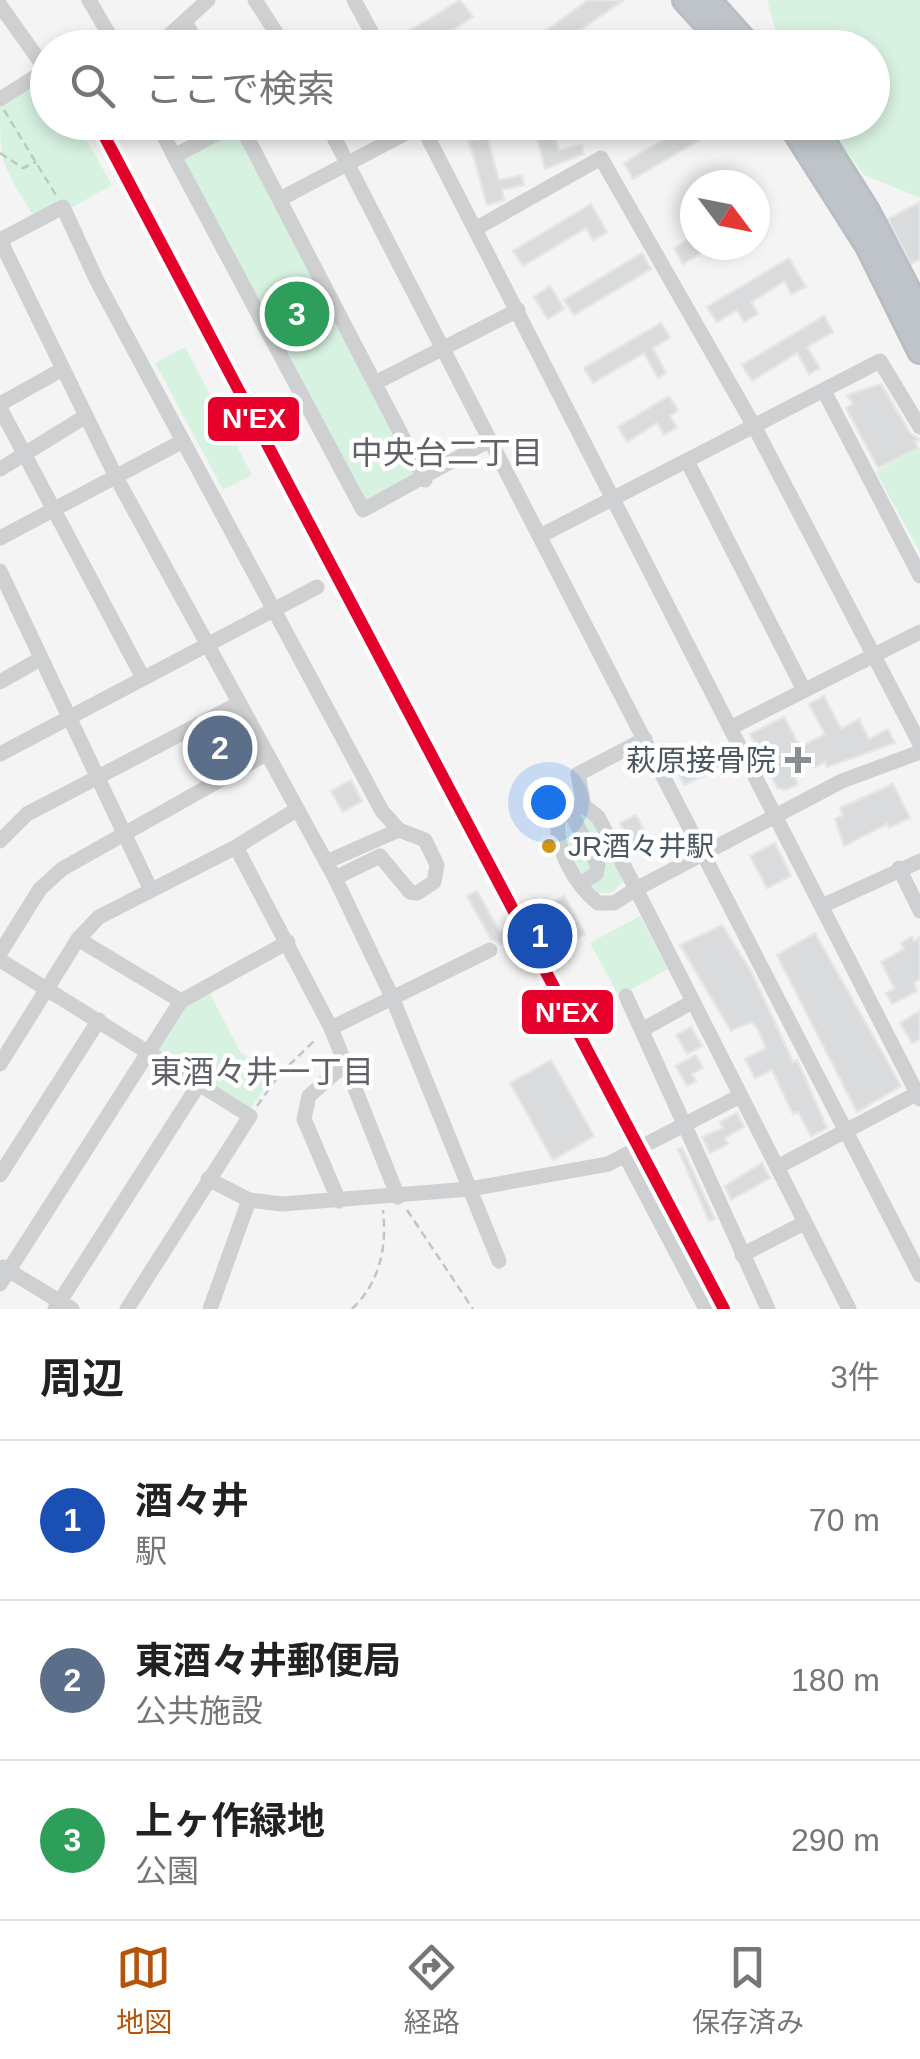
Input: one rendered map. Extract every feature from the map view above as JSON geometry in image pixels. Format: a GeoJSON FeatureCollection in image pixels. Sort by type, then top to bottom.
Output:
{"type":"FeatureCollection","features":[{"type":"Feature","properties":{"kind":"highway"},"geometry":{"type":"LineString","coordinates":[[684,0],[712,30]]}},
{"type":"Feature","properties":{"kind":"highway"},"geometry":{"type":"LineString","coordinates":[[708,0],[735,30]]}},
{"type":"Feature","properties":{"kind":"highway"},"geometry":{"type":"LineString","coordinates":[[800,140],[868,246],[920,351]]}},
{"type":"Feature","properties":{"kind":"highway"},"geometry":{"type":"LineString","coordinates":[[822,140],[867,211],[920,313]]}},
{"type":"Feature","properties":{"kind":"street"},"geometry":{"type":"LineString","coordinates":[[175,30],[208,0]]}},
{"type":"Feature","properties":{"kind":"street"},"geometry":{"type":"LineString","coordinates":[[255,0],[274,30]]}},
{"type":"Feature","properties":{"kind":"street"},"geometry":{"type":"LineString","coordinates":[[354,0],[370,30]]}},
{"type":"Feature","properties":{"kind":"street"},"geometry":{"type":"LineString","coordinates":[[90,1],[107,30]]}},
{"type":"Feature","properties":{"kind":"street"},"geometry":{"type":"LineString","coordinates":[[0,5],[30,47]]}},
{"type":"Feature","properties":{"kind":"street"},"geometry":{"type":"LineString","coordinates":[[185,21],[190,30]]}},
{"type":"Feature","properties":{"kind":"street"},"geometry":{"type":"LineString","coordinates":[[0,102],[30,81]]}},
{"type":"Feature","properties":{"kind":"street"},"geometry":{"type":"LineString","coordinates":[[166,140],[363,510],[425,480],[490,440]]}},
{"type":"Feature","properties":{"kind":"street"},"geometry":{"type":"LineString","coordinates":[[174,156],[205,140]]}},
{"type":"Feature","properties":{"kind":"street"},"geometry":{"type":"LineString","coordinates":[[249,140],[425,480]]}},
{"type":"Feature","properties":{"kind":"street"},"geometry":{"type":"LineString","coordinates":[[335,140],[920,1274]]}},
{"type":"Feature","properties":{"kind":"street"},"geometry":{"type":"LineString","coordinates":[[280,198],[390,140]]}},
{"type":"Feature","properties":{"kind":"street"},"geometry":{"type":"LineString","coordinates":[[429,140],[919,1095],[777,1167]]}},
{"type":"Feature","properties":{"kind":"street"},"geometry":{"type":"LineString","coordinates":[[476,229],[601,158],[754,426],[920,744]]}},
{"type":"Feature","properties":{"kind":"street"},"geometry":{"type":"LineString","coordinates":[[335,878],[380,856],[410,892],[428,889],[438,874],[434,854],[425,840],[399,830],[382,810],[97,281],[63,207],[0,240],[116,477],[335,878],[392,997],[499,1261]]}},
{"type":"Feature","properties":{"kind":"street"},"geometry":{"type":"LineString","coordinates":[[375,383],[518,310]]}},
{"type":"Feature","properties":{"kind":"street"},"geometry":{"type":"LineString","coordinates":[[540,536],[880,361],[920,427]]}},
{"type":"Feature","properties":{"kind":"street"},"geometry":{"type":"LineString","coordinates":[[62,370],[0,406],[143,678]]}},
{"type":"Feature","properties":{"kind":"street"},"geometry":{"type":"LineString","coordinates":[[824,390],[920,576]]}},
{"type":"Feature","properties":{"kind":"street"},"geometry":{"type":"LineString","coordinates":[[0,468],[86,416]]}},
{"type":"Feature","properties":{"kind":"street"},"geometry":{"type":"LineString","coordinates":[[0,538],[183,441]]}},
{"type":"Feature","properties":{"kind":"street"},"geometry":{"type":"LineString","coordinates":[[687,461],[804,690]]}},
{"type":"Feature","properties":{"kind":"street"},"geometry":{"type":"LineString","coordinates":[[0,572],[7,606],[70,717],[150,888]]}},
{"type":"Feature","properties":{"kind":"street"},"geometry":{"type":"LineString","coordinates":[[0,754],[316,587]]}},
{"type":"Feature","properties":{"kind":"street"},"geometry":{"type":"LineString","coordinates":[[730,728],[920,632]]}},
{"type":"Feature","properties":{"kind":"street"},"geometry":{"type":"LineString","coordinates":[[0,682],[40,659]]}},
{"type":"Feature","properties":{"kind":"street"},"geometry":{"type":"LineString","coordinates":[[0,841],[28,814],[238,704]]}},
{"type":"Feature","properties":{"kind":"street"},"geometry":{"type":"LineString","coordinates":[[580,884],[596,874],[598,866],[577,808],[578,774],[644,739]]}},
{"type":"Feature","properties":{"kind":"street"},"geometry":{"type":"LineString","coordinates":[[577,808],[559,819],[558,842],[580,884],[603,904],[842,782],[920,752]]}},
{"type":"Feature","properties":{"kind":"street"},"geometry":{"type":"LineString","coordinates":[[127,1309],[250,1116],[46,990],[0,957],[40,890],[62,869],[266,754]]}},
{"type":"Feature","properties":{"kind":"street"},"geometry":{"type":"LineString","coordinates":[[577,808],[598,817],[849,1309]]}},
{"type":"Feature","properties":{"kind":"street"},"geometry":{"type":"LineString","coordinates":[[0,1064],[78,939],[100,917],[236,847],[296,810]]}},
{"type":"Feature","properties":{"kind":"street"},"geometry":{"type":"LineString","coordinates":[[326,862],[399,830]]}},
{"type":"Feature","properties":{"kind":"street"},"geometry":{"type":"LineString","coordinates":[[236,847],[331,1028],[390,1198]]}},
{"type":"Feature","properties":{"kind":"street"},"geometry":{"type":"LineString","coordinates":[[822,906],[920,861]]}},
{"type":"Feature","properties":{"kind":"street"},"geometry":{"type":"LineString","coordinates":[[899,868],[920,911]]}},
{"type":"Feature","properties":{"kind":"street"},"geometry":{"type":"LineString","coordinates":[[78,939],[181,1002]]}},
{"type":"Feature","properties":{"kind":"street"},"geometry":{"type":"LineString","coordinates":[[200,1084],[62,1306],[3,1274],[181,1002],[288,942]]}},
{"type":"Feature","properties":{"kind":"street"},"geometry":{"type":"LineString","coordinates":[[331,1028],[490,950]]}},
{"type":"Feature","properties":{"kind":"street"},"geometry":{"type":"LineString","coordinates":[[626,996],[687,1123],[768,1309]]}},
{"type":"Feature","properties":{"kind":"street"},"geometry":{"type":"LineString","coordinates":[[642,1030],[692,1002]]}},
{"type":"Feature","properties":{"kind":"street"},"geometry":{"type":"LineString","coordinates":[[0,1175],[99,1020]]}},
{"type":"Feature","properties":{"kind":"street"},"geometry":{"type":"LineString","coordinates":[[340,1201],[304,1119],[309,1096],[345,1064]]}},
{"type":"Feature","properties":{"kind":"street"},"geometry":{"type":"LineString","coordinates":[[208,1179],[248,1200],[282,1204],[470,1190],[596,1168],[740,1096]]}},
{"type":"Feature","properties":{"kind":"street"},"geometry":{"type":"LineString","coordinates":[[625,1155],[706,1309]]}},
{"type":"Feature","properties":{"kind":"street"},"geometry":{"type":"LineString","coordinates":[[210,1309],[248,1200]]}},
{"type":"Feature","properties":{"kind":"street"},"geometry":{"type":"LineString","coordinates":[[742,1255],[804,1222]]}},
{"type":"Feature","properties":{"kind":"path"},"geometry":{"type":"LineString","coordinates":[[0,102],[63,207]]}},
{"type":"Feature","properties":{"kind":"path"},"geometry":{"type":"LineString","coordinates":[[0,153],[22,168],[36,162]]}},
{"type":"Feature","properties":{"kind":"path"},"geometry":{"type":"LineString","coordinates":[[250,1116],[288,1065],[331,1028]]}},
{"type":"Feature","properties":{"kind":"path"},"geometry":{"type":"LineString","coordinates":[[352,1309],[374,1282],[381,1262],[390,1198]]}},
{"type":"Feature","properties":{"kind":"path"},"geometry":{"type":"LineString","coordinates":[[390,1198],[473,1309]]}},
{"type":"Feature","properties":{"kind":"green space"},"geometry":{"type":"Polygon","coordinates":[[[767,0],[920,0],[920,198],[864,175],[838,140],[890,140],[890,30],[775,30],[767,0]]]}},
{"type":"Feature","properties":{"kind":"green space"},"geometry":{"type":"Polygon","coordinates":[[[30,84],[30,140],[87,140],[112,185],[69,209],[34,216],[4,162],[0,103],[30,84]]]}},
{"type":"Feature","properties":{"kind":"green space"},"geometry":{"type":"Polygon","coordinates":[[[217,140],[242,140],[415,473],[365,500],[174,156],[217,140]]]}},
{"type":"Feature","properties":{"kind":"green space"},"geometry":{"type":"Polygon","coordinates":[[[185,347],[252,475],[223,490],[155,363],[185,347]]]}},
{"type":"Feature","properties":{"kind":"green space"},"geometry":{"type":"Polygon","coordinates":[[[920,447],[920,552],[876,472],[920,447]]]}},
{"type":"Feature","properties":{"kind":"green space"},"geometry":{"type":"Polygon","coordinates":[[[576,813],[590,816],[624,880],[612,893],[597,893],[588,881],[601,874],[576,813]]]}},
{"type":"Feature","properties":{"kind":"green space"},"geometry":{"type":"Polygon","coordinates":[[[567,820],[592,868],[585,878],[566,844],[567,820]]]}},
{"type":"Feature","properties":{"kind":"green space"},"geometry":{"type":"Polygon","coordinates":[[[640,916],[668,969],[619,996],[590,943],[640,916]]]}},
{"type":"Feature","properties":{"kind":"green space"},"geometry":{"type":"Polygon","coordinates":[[[208,990],[241,1053],[274,1075],[249,1111],[155,1050],[184,1004],[208,990]]]}},
{"type":"Feature","properties":{"kind":"building"},"geometry":{"type":"Polygon","coordinates":[[[460,0],[473,17],[452,30],[411,30],[460,0]]]}},
{"type":"Feature","properties":{"kind":"building"},"geometry":{"type":"Polygon","coordinates":[[[588,0],[624,0],[580,30],[547,30],[588,0]]]}},
{"type":"Feature","properties":{"kind":"building"},"geometry":{"type":"Polygon","coordinates":[[[488,140],[499,180],[522,175],[524,185],[502,190],[504,200],[487,205],[469,141],[488,140]]]}},
{"type":"Feature","properties":{"kind":"building"},"geometry":{"type":"Polygon","coordinates":[[[538,140],[556,140],[559,150],[582,145],[584,154],[545,169],[538,140]]]}},
{"type":"Feature","properties":{"kind":"building"},"geometry":{"type":"Polygon","coordinates":[[[663,140],[700,140],[633,179],[624,163],[663,140]]]}},
{"type":"Feature","properties":{"kind":"building"},"geometry":{"type":"Polygon","coordinates":[[[920,202],[920,259],[911,264],[888,219],[920,202]]]}},
{"type":"Feature","properties":{"kind":"building"},"geometry":{"type":"Polygon","coordinates":[[[591,204],[607,232],[593,240],[586,228],[523,266],[513,251],[591,204]]]}},
{"type":"Feature","properties":{"kind":"building"},"geometry":{"type":"Polygon","coordinates":[[[642,253],[651,269],[574,315],[564,300],[642,253]]]}},
{"type":"Feature","properties":{"kind":"building"},"geometry":{"type":"Polygon","coordinates":[[[789,258],[806,287],[791,294],[785,281],[751,302],[758,314],[744,322],[737,310],[717,322],[707,307],[789,258]]]}},
{"type":"Feature","properties":{"kind":"building"},"geometry":{"type":"Polygon","coordinates":[[[550,286],[564,309],[548,319],[534,297],[550,286]]]}},
{"type":"Feature","properties":{"kind":"building"},"geometry":{"type":"Polygon","coordinates":[[[824,316],[833,332],[807,347],[820,368],[809,374],[797,353],[752,381],[742,365],[824,316]]]}},
{"type":"Feature","properties":{"kind":"building"},"geometry":{"type":"Polygon","coordinates":[[[661,323],[670,338],[653,348],[666,373],[658,378],[644,353],[593,383],[584,368],[661,323]]]}},
{"type":"Feature","properties":{"kind":"building"},"geometry":{"type":"Polygon","coordinates":[[[881,384],[910,433],[920,440],[915,442],[918,448],[878,468],[846,408],[853,404],[847,395],[881,384]]]}},
{"type":"Feature","properties":{"kind":"building"},"geometry":{"type":"Polygon","coordinates":[[[669,396],[678,410],[670,416],[677,427],[664,435],[657,423],[627,442],[618,427],[669,396]]]}},
{"type":"Feature","properties":{"kind":"building"},"geometry":{"type":"Polygon","coordinates":[[[824,696],[841,729],[859,719],[869,739],[888,729],[895,743],[827,767],[825,762],[815,767],[812,761],[792,772],[798,784],[786,790],[777,788],[750,734],[784,717],[800,747],[825,734],[809,704],[824,696]]]}},
{"type":"Feature","properties":{"kind":"building"},"geometry":{"type":"Polygon","coordinates":[[[727,750],[733,762],[684,785],[676,768],[691,761],[694,768],[727,750]]]}},
{"type":"Feature","properties":{"kind":"building"},"geometry":{"type":"Polygon","coordinates":[[[351,780],[362,801],[343,812],[331,791],[351,780]]]}},
{"type":"Feature","properties":{"kind":"building"},"geometry":{"type":"Polygon","coordinates":[[[893,784],[910,818],[889,828],[887,824],[844,846],[835,819],[843,815],[840,808],[893,784]]]}},
{"type":"Feature","properties":{"kind":"building"},"geometry":{"type":"Polygon","coordinates":[[[636,815],[649,840],[633,849],[620,823],[636,815]]]}},
{"type":"Feature","properties":{"kind":"building"},"geometry":{"type":"Polygon","coordinates":[[[775,843],[791,876],[767,888],[750,856],[775,843]]]}},
{"type":"Feature","properties":{"kind":"building"},"geometry":{"type":"Polygon","coordinates":[[[477,891],[500,932],[564,896],[585,934],[527,967],[511,938],[500,944],[491,939],[467,896],[477,891]]]}},
{"type":"Feature","properties":{"kind":"building"},"geometry":{"type":"Polygon","coordinates":[[[722,925],[752,973],[793,1062],[797,1060],[827,1128],[811,1136],[798,1112],[793,1114],[772,1070],[755,1078],[745,1059],[766,1048],[757,1028],[751,1022],[731,1031],[680,945],[722,925]]]}},
{"type":"Feature","properties":{"kind":"building"},"geometry":{"type":"Polygon","coordinates":[[[815,933],[901,1086],[857,1112],[777,955],[815,933]]]}},
{"type":"Feature","properties":{"kind":"building"},"geometry":{"type":"Polygon","coordinates":[[[912,936],[914,941],[920,937],[920,979],[914,983],[917,991],[892,1004],[886,993],[895,989],[881,962],[904,949],[901,943],[912,936]]]}},
{"type":"Feature","properties":{"kind":"building"},"geometry":{"type":"Polygon","coordinates":[[[920,1011],[920,1039],[912,1043],[900,1023],[920,1011]]]}},
{"type":"Feature","properties":{"kind":"building"},"geometry":{"type":"Polygon","coordinates":[[[691,1027],[702,1046],[687,1054],[676,1035],[691,1027]]]}},
{"type":"Feature","properties":{"kind":"building"},"geometry":{"type":"Polygon","coordinates":[[[696,1055],[703,1068],[692,1074],[696,1081],[687,1086],[676,1066],[696,1055]]]}},
{"type":"Feature","properties":{"kind":"building"},"geometry":{"type":"Polygon","coordinates":[[[551,1060],[594,1136],[553,1160],[510,1083],[551,1060]]]}},
{"type":"Feature","properties":{"kind":"building"},"geometry":{"type":"Polygon","coordinates":[[[737,1113],[744,1127],[725,1138],[728,1144],[710,1153],[702,1137],[723,1128],[720,1122],[737,1113]]]}},
{"type":"Feature","properties":{"kind":"building"},"geometry":{"type":"Polygon","coordinates":[[[682,1148],[715,1219],[709,1221],[678,1149],[682,1148]]]}},
{"type":"Feature","properties":{"kind":"building"},"geometry":{"type":"Polygon","coordinates":[[[762,1163],[770,1178],[731,1200],[725,1186],[762,1163]]]}},
{"type":"Feature","properties":{"kind":"transit line","name":"N'EX"},"geometry":{"type":"LineString","coordinates":[[107,140],[724,1309]]}},
{"type":"Feature","properties":{"kind":"place","name":"上ヶ作緑地"},"geometry":{"type":"Point","coordinates":[297,314]}},
{"type":"Feature","properties":{"kind":"place","name":"東酒々井郵便局"},"geometry":{"type":"Point","coordinates":[220,748]}},
{"type":"Feature","properties":{"kind":"place","name":"萩原接骨院"},"geometry":{"type":"Point","coordinates":[798,760]}},
{"type":"Feature","properties":{"kind":"place","name":"JR酒々井駅"},"geometry":{"type":"Point","coordinates":[549,846]}},
{"type":"Feature","properties":{"kind":"place","name":"酒々井"},"geometry":{"type":"Point","coordinates":[540,936]}},
{"type":"Feature","properties":{"kind":"district","name":"中央台二丁目"},"geometry":{"type":"Point","coordinates":[447,453]}},
{"type":"Feature","properties":{"kind":"district","name":"東酒々井一丁目"},"geometry":{"type":"Point","coordinates":[262,1072]}}]}
